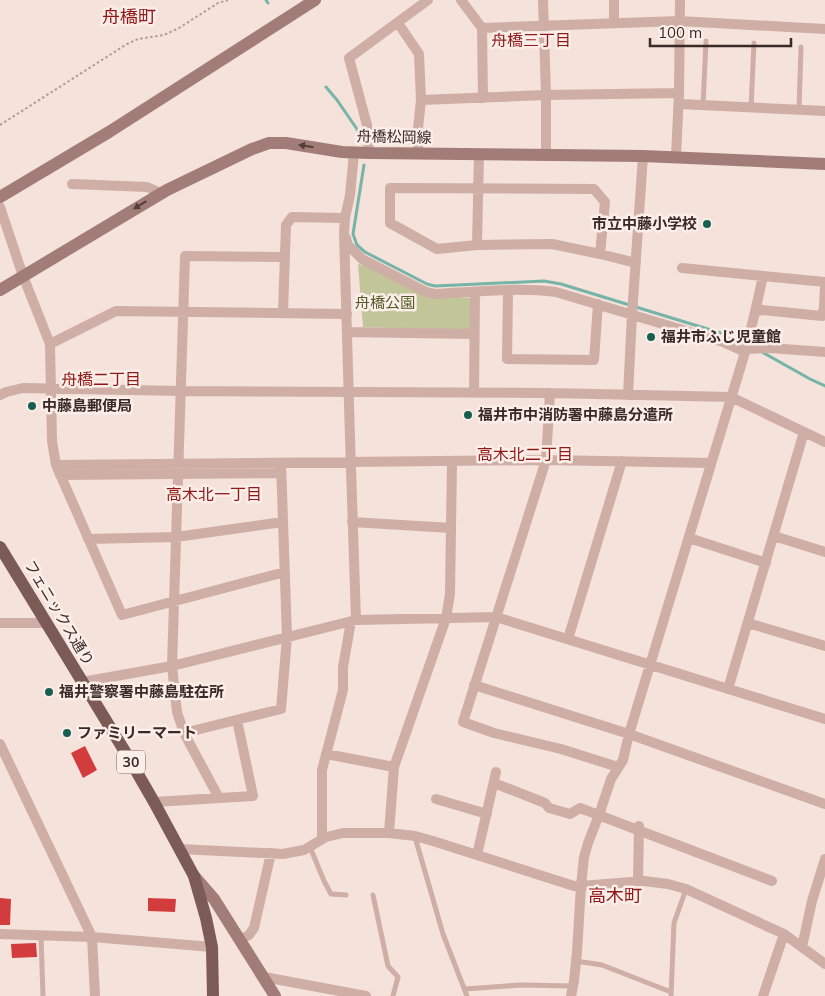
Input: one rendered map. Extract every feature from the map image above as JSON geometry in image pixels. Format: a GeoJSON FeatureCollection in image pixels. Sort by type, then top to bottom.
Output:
{"type":"FeatureCollection","features":[{"type":"Feature","properties":{"kind":"main road"},"geometry":{"type":"LineString","coordinates":[[1,201],[315,0]]}},
{"type":"Feature","properties":{"kind":"main road","name":"舟橋松岡線"},"geometry":{"type":"LineString","coordinates":[[0,290],[161,193],[252,149],[269,144],[286,143],[342,152],[369,154],[643,156],[825,164]]}},
{"type":"Feature","properties":{"kind":"main road","name":"フェニックス通り"},"geometry":{"type":"LineString","coordinates":[[0,547],[154,802],[194,876],[212,947],[213,996]]}},
{"type":"Feature","properties":{"kind":"main road"},"geometry":{"type":"LineString","coordinates":[[194,876],[214,899],[275,996]]}},
{"type":"Feature","properties":{"kind":"street"},"geometry":{"type":"LineString","coordinates":[[369,154],[367,125],[349,58],[428,0]]}},
{"type":"Feature","properties":{"kind":"street"},"geometry":{"type":"LineString","coordinates":[[461,0],[482,28],[483,98]]}},
{"type":"Feature","properties":{"kind":"street"},"geometry":{"type":"LineString","coordinates":[[543,0],[546,155]]}},
{"type":"Feature","properties":{"kind":"street"},"geometry":{"type":"LineString","coordinates":[[614,0],[614,24]]}},
{"type":"Feature","properties":{"kind":"street"},"geometry":{"type":"LineString","coordinates":[[676,157],[679,99],[680,0]]}},
{"type":"Feature","properties":{"kind":"street"},"geometry":{"type":"LineString","coordinates":[[482,28],[679,21],[825,29]]}},
{"type":"Feature","properties":{"kind":"street"},"geometry":{"type":"LineString","coordinates":[[398,23],[419,54],[421,100],[418,154]]}},
{"type":"Feature","properties":{"kind":"street"},"geometry":{"type":"LineString","coordinates":[[421,100],[546,95],[679,99],[703,105],[825,111]]}},
{"type":"Feature","properties":{"kind":"street"},"geometry":{"type":"LineString","coordinates":[[322,839],[322,770],[343,690],[343,668],[353,621],[344,232],[354,152]]}},
{"type":"Feature","properties":{"kind":"street"},"geometry":{"type":"LineString","coordinates":[[477,245],[478,154]]}},
{"type":"Feature","properties":{"kind":"street"},"geometry":{"type":"LineString","coordinates":[[628,395],[643,156]]}},
{"type":"Feature","properties":{"kind":"street"},"geometry":{"type":"LineString","coordinates":[[72,184],[147,187],[161,193]]}},
{"type":"Feature","properties":{"kind":"street"},"geometry":{"type":"LineString","coordinates":[[600,254],[604,202],[594,189],[390,188],[390,223],[437,248],[477,245],[552,244],[636,263]]}},
{"type":"Feature","properties":{"kind":"street"},"geometry":{"type":"LineString","coordinates":[[1,201],[24,276],[50,344],[52,440],[58,470],[122,615],[285,572]]}},
{"type":"Feature","properties":{"kind":"street"},"geometry":{"type":"LineString","coordinates":[[283,313],[286,224],[292,218],[345,218]]}},
{"type":"Feature","properties":{"kind":"street"},"geometry":{"type":"LineString","coordinates":[[344,232],[348,245],[362,259],[426,292],[436,294],[508,290],[556,292],[723,342],[746,351],[770,348],[825,352]]}},
{"type":"Feature","properties":{"kind":"street"},"geometry":{"type":"LineString","coordinates":[[220,798],[184,733],[177,712],[172,666],[185,256],[284,257]]}},
{"type":"Feature","properties":{"kind":"street"},"geometry":{"type":"LineString","coordinates":[[682,268],[825,282]]}},
{"type":"Feature","properties":{"kind":"street"},"geometry":{"type":"LineString","coordinates":[[572,991],[584,857],[611,779],[623,760],[629,734],[746,351],[763,276]]}},
{"type":"Feature","properties":{"kind":"street"},"geometry":{"type":"LineString","coordinates":[[754,312],[762,310],[823,317],[825,287]]}},
{"type":"Feature","properties":{"kind":"street"},"geometry":{"type":"LineString","coordinates":[[508,290],[507,359],[594,360],[598,304]]}},
{"type":"Feature","properties":{"kind":"street"},"geometry":{"type":"LineString","coordinates":[[474,392],[475,292]]}},
{"type":"Feature","properties":{"kind":"street"},"geometry":{"type":"LineString","coordinates":[[50,344],[116,311],[346,314]]}},
{"type":"Feature","properties":{"kind":"street"},"geometry":{"type":"LineString","coordinates":[[347,332],[474,334]]}},
{"type":"Feature","properties":{"kind":"street"},"geometry":{"type":"LineString","coordinates":[[0,395],[23,388],[181,391],[474,392],[731,397],[825,442]]}},
{"type":"Feature","properties":{"kind":"street"},"geometry":{"type":"LineString","coordinates":[[550,393],[546,460],[463,722],[494,733],[561,749],[618,767]]}},
{"type":"Feature","properties":{"kind":"street"},"geometry":{"type":"LineString","coordinates":[[728,689],[804,432]]}},
{"type":"Feature","properties":{"kind":"street"},"geometry":{"type":"LineString","coordinates":[[58,470],[281,468],[350,462],[452,460],[711,463]]}},
{"type":"Feature","properties":{"kind":"street"},"geometry":{"type":"LineString","coordinates":[[389,833],[394,767],[446,618],[450,594],[452,460]]}},
{"type":"Feature","properties":{"kind":"street"},"geometry":{"type":"LineString","coordinates":[[568,639],[622,461]]}},
{"type":"Feature","properties":{"kind":"street"},"geometry":{"type":"LineString","coordinates":[[184,733],[281,709],[287,637],[281,468]]}},
{"type":"Feature","properties":{"kind":"street"},"geometry":{"type":"LineString","coordinates":[[88,538],[176,538],[283,522]]}},
{"type":"Feature","properties":{"kind":"street"},"geometry":{"type":"LineString","coordinates":[[352,522],[451,528]]}},
{"type":"Feature","properties":{"kind":"street"},"geometry":{"type":"LineString","coordinates":[[774,536],[825,552]]}},
{"type":"Feature","properties":{"kind":"street"},"geometry":{"type":"LineString","coordinates":[[689,538],[766,563]]}},
{"type":"Feature","properties":{"kind":"street"},"geometry":{"type":"LineString","coordinates":[[82,682],[172,666],[353,621],[496,617],[825,719]]}},
{"type":"Feature","properties":{"kind":"street"},"geometry":{"type":"LineString","coordinates":[[0,623],[46,623]]}},
{"type":"Feature","properties":{"kind":"street"},"geometry":{"type":"LineString","coordinates":[[748,623],[824,643]]}},
{"type":"Feature","properties":{"kind":"street"},"geometry":{"type":"LineString","coordinates":[[474,685],[629,734],[825,804]]}},
{"type":"Feature","properties":{"kind":"street"},"geometry":{"type":"LineString","coordinates":[[154,802],[253,796],[237,720]]}},
{"type":"Feature","properties":{"kind":"street"},"geometry":{"type":"LineString","coordinates":[[0,744],[92,937],[94,996]]}},
{"type":"Feature","properties":{"kind":"street"},"geometry":{"type":"LineString","coordinates":[[326,754],[394,767]]}},
{"type":"Feature","properties":{"kind":"street"},"geometry":{"type":"LineString","coordinates":[[478,855],[495,778],[545,802],[549,808],[570,814],[580,808],[639,828],[772,881]]}},
{"type":"Feature","properties":{"kind":"street"},"geometry":{"type":"LineString","coordinates":[[436,799],[487,814]]}},
{"type":"Feature","properties":{"kind":"street"},"geometry":{"type":"LineString","coordinates":[[638,882],[639,828]]}},
{"type":"Feature","properties":{"kind":"street"},"geometry":{"type":"LineString","coordinates":[[180,849],[283,854],[304,850],[326,837],[343,833],[389,833],[415,836],[574,886],[644,881],[668,884],[686,890],[784,934],[825,964]]}},
{"type":"Feature","properties":{"kind":"street"},"geometry":{"type":"LineString","coordinates":[[240,940],[249,935],[254,928],[271,853]]}},
{"type":"Feature","properties":{"kind":"street"},"geometry":{"type":"LineString","coordinates":[[802,947],[812,901],[825,859]]}},
{"type":"Feature","properties":{"kind":"street"},"geometry":{"type":"LineString","coordinates":[[0,934],[92,937],[212,947]]}},
{"type":"Feature","properties":{"kind":"street"},"geometry":{"type":"LineString","coordinates":[[763,996],[784,934]]}},
{"type":"Feature","properties":{"kind":"street"},"geometry":{"type":"LineString","coordinates":[[264,977],[366,996]]}},
{"type":"Feature","properties":{"kind":"lane"},"geometry":{"type":"LineString","coordinates":[[703,105],[706,41]]}},
{"type":"Feature","properties":{"kind":"lane"},"geometry":{"type":"LineString","coordinates":[[751,108],[754,43]]}},
{"type":"Feature","properties":{"kind":"lane"},"geometry":{"type":"LineString","coordinates":[[799,110],[801,47]]}},
{"type":"Feature","properties":{"kind":"lane"},"geometry":{"type":"LineString","coordinates":[[415,836],[443,934],[467,996]]}},
{"type":"Feature","properties":{"kind":"lane"},"geometry":{"type":"LineString","coordinates":[[310,846],[324,882],[331,894],[346,895]]}},
{"type":"Feature","properties":{"kind":"lane"},"geometry":{"type":"LineString","coordinates":[[576,961],[602,965],[671,994],[674,922],[686,890]]}},
{"type":"Feature","properties":{"kind":"lane"},"geometry":{"type":"LineString","coordinates":[[374,895],[388,966],[398,977],[393,996]]}},
{"type":"Feature","properties":{"kind":"lane"},"geometry":{"type":"LineString","coordinates":[[41,935],[43,996]]}},
{"type":"Feature","properties":{"kind":"lane"},"geometry":{"type":"LineString","coordinates":[[465,989],[520,985],[572,991]]}},
{"type":"Feature","properties":{"kind":"path"},"geometry":{"type":"LineString","coordinates":[[0,125],[128,44],[138,39],[164,35],[218,3],[228,0]]}},
{"type":"Feature","properties":{"kind":"green space","name":"舟橋公園"},"geometry":{"type":"Polygon","coordinates":[[[358,264],[374,268],[423,294],[470,298],[470,330],[363,327],[358,264]]]}},
{"type":"Feature","properties":{"kind":"building"},"geometry":{"type":"Polygon","coordinates":[[[85,746],[97,770],[83,778],[71,753],[85,746]]]}},
{"type":"Feature","properties":{"kind":"building"},"geometry":{"type":"Polygon","coordinates":[[[0,898],[11,899],[10,925],[0,925],[0,898]]]}},
{"type":"Feature","properties":{"kind":"building"},"geometry":{"type":"Polygon","coordinates":[[[148,898],[176,899],[175,912],[148,911],[148,898]]]}},
{"type":"Feature","properties":{"kind":"building"},"geometry":{"type":"Polygon","coordinates":[[[36,943],[37,957],[12,958],[11,944],[36,943]]]}},
{"type":"Feature","properties":{"kind":"waterway"},"geometry":{"type":"LineString","coordinates":[[326,87],[361,135]]}},
{"type":"Feature","properties":{"kind":"waterway"},"geometry":{"type":"LineString","coordinates":[[364,165],[353,234],[357,245],[365,252],[427,284],[435,286],[544,281],[561,284],[724,334],[745,344]]}},
{"type":"Feature","properties":{"kind":"waterway"},"geometry":{"type":"LineString","coordinates":[[762,352],[825,386]]}},
{"type":"Feature","properties":{"kind":"place","name":"市立中藤小学校"},"geometry":{"type":"Point","coordinates":[707,224]}},
{"type":"Feature","properties":{"kind":"place","name":"福井市ふじ児童館"},"geometry":{"type":"Point","coordinates":[651,337]}},
{"type":"Feature","properties":{"kind":"place","name":"中藤島郵便局"},"geometry":{"type":"Point","coordinates":[32,406]}},
{"type":"Feature","properties":{"kind":"place","name":"福井市中消防署中藤島分遣所"},"geometry":{"type":"Point","coordinates":[468,415]}},
{"type":"Feature","properties":{"kind":"place","name":"福井警察署中藤島駐在所"},"geometry":{"type":"Point","coordinates":[49,692]}},
{"type":"Feature","properties":{"kind":"place","name":"ファミリーマート"},"geometry":{"type":"Point","coordinates":[67,733]}},
{"type":"Feature","properties":{"kind":"district","name":"舟橋町"},"geometry":{"type":"Point","coordinates":[129,17]}},
{"type":"Feature","properties":{"kind":"district","name":"舟橋三丁目"},"geometry":{"type":"Point","coordinates":[531,40]}},
{"type":"Feature","properties":{"kind":"district","name":"舟橋二丁目"},"geometry":{"type":"Point","coordinates":[101,379]}},
{"type":"Feature","properties":{"kind":"district","name":"高木北二丁目"},"geometry":{"type":"Point","coordinates":[525,454]}},
{"type":"Feature","properties":{"kind":"district","name":"高木北一丁目"},"geometry":{"type":"Point","coordinates":[214,494]}},
{"type":"Feature","properties":{"kind":"district","name":"高木町"},"geometry":{"type":"Point","coordinates":[615,896]}}]}
